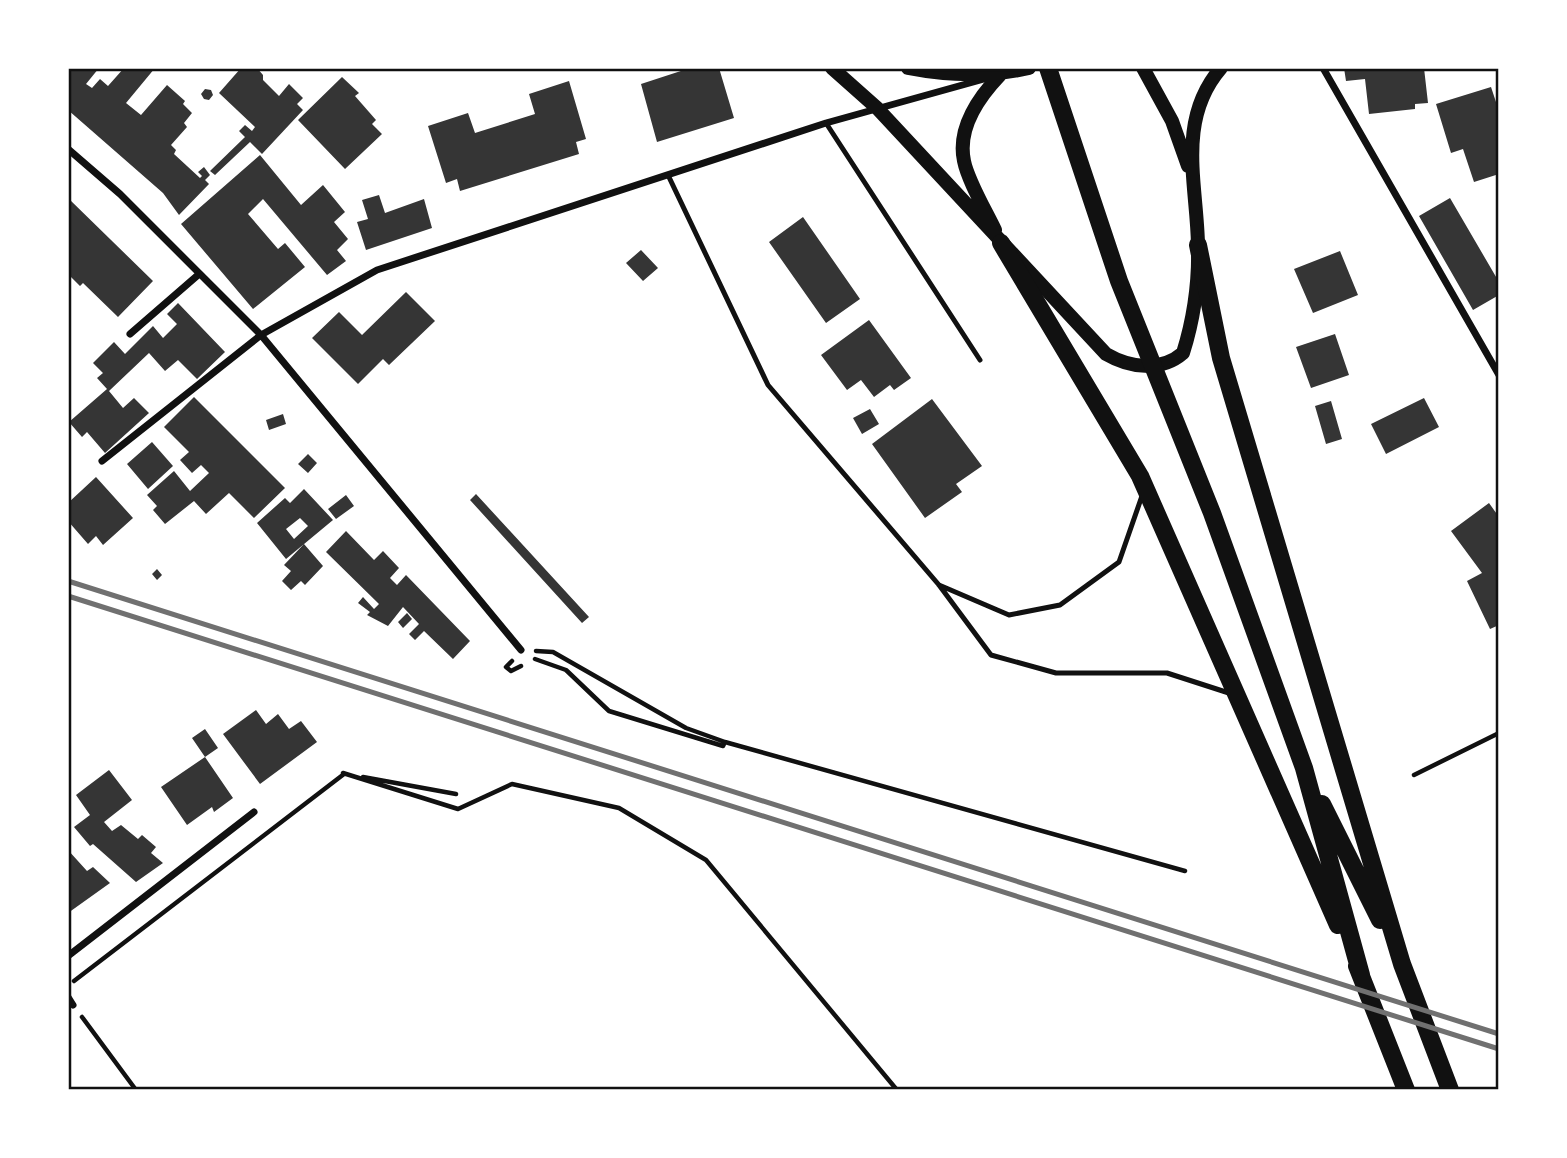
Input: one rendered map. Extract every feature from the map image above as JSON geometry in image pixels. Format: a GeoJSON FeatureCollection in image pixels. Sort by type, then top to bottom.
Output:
{"type":"FeatureCollection","features":[{"type":"Feature","properties":{"kind":"main road"},"geometry":{"type":"LineString","coordinates":[[832,68],[877,108],[1106,354],[1132,365],[1161,366],[1183,353],[1191,329],[1198,245]]}},
{"type":"Feature","properties":{"kind":"main road"},"geometry":{"type":"LineString","coordinates":[[908,68],[937,74],[1000,75],[1029,68]]}},
{"type":"Feature","properties":{"kind":"main road"},"geometry":{"type":"LineString","coordinates":[[1048,68],[1119,281],[1212,513],[1304,768],[1361,975]]}},
{"type":"Feature","properties":{"kind":"main road"},"geometry":{"type":"LineString","coordinates":[[1143,68],[1172,121],[1191,174]]}},
{"type":"Feature","properties":{"kind":"main road"},"geometry":{"type":"LineString","coordinates":[[1221,68],[1210,80],[1199,107],[1192,135],[1191,174],[1198,245],[1221,358],[1402,964],[1450,1090]]}},
{"type":"Feature","properties":{"kind":"main road"},"geometry":{"type":"LineString","coordinates":[[1000,75],[975,104],[965,133],[964,161],[1001,243],[1102,408],[1145,487],[1361,975],[1406,1090]]}},
{"type":"Feature","properties":{"kind":"main road"},"geometry":{"type":"LineString","coordinates":[[1304,768],[1402,964]]}},
{"type":"Feature","properties":{"kind":"street"},"geometry":{"type":"LineString","coordinates":[[1323,68],[1499,374]]}},
{"type":"Feature","properties":{"kind":"street"},"geometry":{"type":"LineString","coordinates":[[102,461],[261,335],[377,270],[826,123],[1000,75]]}},
{"type":"Feature","properties":{"kind":"street"},"geometry":{"type":"LineString","coordinates":[[68,149],[120,194],[198,275],[261,335],[521,650]]}},
{"type":"Feature","properties":{"kind":"street"},"geometry":{"type":"LineString","coordinates":[[130,334],[198,275]]}},
{"type":"Feature","properties":{"kind":"street"},"geometry":{"type":"LineString","coordinates":[[68,956],[254,813]]}},
{"type":"Feature","properties":{"kind":"street"},"geometry":{"type":"LineString","coordinates":[[68,997],[73,1005]]}},
{"type":"Feature","properties":{"kind":"lane"},"geometry":{"type":"LineString","coordinates":[[826,123],[980,360]]}},
{"type":"Feature","properties":{"kind":"lane"},"geometry":{"type":"LineString","coordinates":[[668,175],[768,385],[939,585],[991,655],[1056,673],[1167,673],[1235,694]]}},
{"type":"Feature","properties":{"kind":"lane"},"geometry":{"type":"LineString","coordinates":[[939,585],[1009,615],[1060,605],[1119,562],[1145,487]]}},
{"type":"Feature","properties":{"kind":"path"},"geometry":{"type":"LineString","coordinates":[[521,650],[553,652],[685,728],[725,742],[1185,871]]}},
{"type":"Feature","properties":{"kind":"path"},"geometry":{"type":"LineString","coordinates":[[511,671],[534,659],[566,670],[609,711],[701,742],[723,746],[725,742]]}},
{"type":"Feature","properties":{"kind":"path"},"geometry":{"type":"LineString","coordinates":[[1415,775],[1499,733]]}},
{"type":"Feature","properties":{"kind":"path"},"geometry":{"type":"LineString","coordinates":[[343,773],[458,809],[512,784],[619,808],[706,860],[897,1090]]}},
{"type":"Feature","properties":{"kind":"path"},"geometry":{"type":"LineString","coordinates":[[68,987],[343,773],[456,794]]}},
{"type":"Feature","properties":{"kind":"path"},"geometry":{"type":"LineString","coordinates":[[73,1005],[136,1090]]}},
{"type":"Feature","properties":{"kind":"building"},"geometry":{"type":"Polygon","coordinates":[[[68,68],[99,68],[86,84],[92,88],[100,79],[108,86],[124,68],[155,68],[126,103],[141,115],[167,85],[185,101],[183,104],[192,113],[184,123],[187,127],[171,145],[176,150],[174,154],[200,178],[202,176],[198,172],[204,167],[210,175],[205,180],[209,184],[179,215],[163,193],[68,110],[68,68]]]}},
{"type":"Feature","properties":{"kind":"building"},"geometry":{"type":"Polygon","coordinates":[[[241,68],[257,68],[263,75],[263,80],[279,96],[289,84],[303,98],[297,104],[303,110],[262,154],[250,142],[215,175],[210,171],[245,137],[239,131],[245,125],[252,131],[255,127],[219,93],[241,68]]]}},
{"type":"Feature","properties":{"kind":"building"},"geometry":{"type":"Polygon","coordinates":[[[690,68],[719,68],[734,118],[657,142],[641,84],[690,68]]]}},
{"type":"Feature","properties":{"kind":"building"},"geometry":{"type":"Polygon","coordinates":[[[1344,68],[1424,68],[1428,103],[1415,104],[1415,109],[1369,114],[1365,79],[1346,81],[1344,68]]]}},
{"type":"Feature","properties":{"kind":"building"},"geometry":{"type":"Polygon","coordinates":[[[342,77],[359,93],[355,96],[376,120],[372,124],[382,134],[345,169],[298,120],[342,77]]]}},
{"type":"Feature","properties":{"kind":"building"},"geometry":{"type":"Polygon","coordinates":[[[569,81],[586,139],[576,142],[579,154],[460,191],[457,179],[446,183],[428,126],[468,113],[475,133],[535,114],[529,94],[569,81]]]}},
{"type":"Feature","properties":{"kind":"building"},"geometry":{"type":"Polygon","coordinates":[[[1491,87],[1499,111],[1499,174],[1474,182],[1463,149],[1451,153],[1436,104],[1491,87]]]}},
{"type":"Feature","properties":{"kind":"building"},"geometry":{"type":"Polygon","coordinates":[[[205,89],[211,90],[213,95],[209,100],[204,99],[201,94],[205,89]]]}},
{"type":"Feature","properties":{"kind":"building"},"geometry":{"type":"Polygon","coordinates":[[[260,155],[301,205],[323,185],[345,212],[334,222],[348,239],[337,250],[346,261],[327,275],[263,199],[248,214],[278,249],[285,243],[305,267],[253,309],[181,224],[260,155]]]}},
{"type":"Feature","properties":{"kind":"building"},"geometry":{"type":"Polygon","coordinates":[[[379,195],[385,213],[424,199],[432,228],[366,250],[357,222],[368,219],[362,200],[379,195]]]}},
{"type":"Feature","properties":{"kind":"building"},"geometry":{"type":"Polygon","coordinates":[[[68,198],[153,281],[118,317],[83,283],[80,286],[68,274],[68,198]]]}},
{"type":"Feature","properties":{"kind":"building"},"geometry":{"type":"Polygon","coordinates":[[[1450,198],[1499,282],[1499,295],[1473,310],[1419,216],[1450,198]]]}},
{"type":"Feature","properties":{"kind":"building"},"geometry":{"type":"Polygon","coordinates":[[[803,217],[860,299],[826,323],[769,242],[803,217]]]}},
{"type":"Feature","properties":{"kind":"building"},"geometry":{"type":"Polygon","coordinates":[[[641,250],[658,268],[643,281],[626,263],[641,250]]]}},
{"type":"Feature","properties":{"kind":"building"},"geometry":{"type":"Polygon","coordinates":[[[1340,251],[1358,295],[1313,313],[1294,269],[1340,251]]]}},
{"type":"Feature","properties":{"kind":"building"},"geometry":{"type":"Polygon","coordinates":[[[406,292],[435,321],[389,365],[383,359],[358,384],[312,338],[339,312],[362,335],[406,292]]]}},
{"type":"Feature","properties":{"kind":"building"},"geometry":{"type":"Polygon","coordinates":[[[178,303],[225,352],[197,379],[178,360],[165,371],[149,353],[109,391],[123,408],[134,398],[149,413],[105,453],[87,432],[82,437],[69,422],[107,389],[97,378],[103,373],[93,363],[114,342],[125,354],[153,326],[163,338],[177,324],[167,314],[178,303]]]}},
{"type":"Feature","properties":{"kind":"building"},"geometry":{"type":"Polygon","coordinates":[[[869,320],[911,378],[894,390],[890,385],[874,397],[861,380],[847,390],[821,355],[869,320]]]}},
{"type":"Feature","properties":{"kind":"building"},"geometry":{"type":"Polygon","coordinates":[[[1335,334],[1349,375],[1311,388],[1296,347],[1335,334]]]}},
{"type":"Feature","properties":{"kind":"building"},"geometry":{"type":"Polygon","coordinates":[[[194,397],[285,488],[254,518],[229,493],[206,514],[194,501],[165,524],[153,510],[157,506],[147,495],[174,471],[190,491],[209,473],[201,465],[192,473],[180,460],[189,452],[164,427],[194,397]]]}},
{"type":"Feature","properties":{"kind":"building"},"geometry":{"type":"Polygon","coordinates":[[[1424,398],[1439,427],[1386,454],[1371,424],[1424,398]]]}},
{"type":"Feature","properties":{"kind":"building"},"geometry":{"type":"Polygon","coordinates":[[[932,399],[982,466],[956,484],[962,492],[925,518],[872,444],[932,399]]]}},
{"type":"Feature","properties":{"kind":"building"},"geometry":{"type":"Polygon","coordinates":[[[1331,401],[1342,439],[1326,444],[1315,406],[1331,401]]]}},
{"type":"Feature","properties":{"kind":"building"},"geometry":{"type":"Polygon","coordinates":[[[870,409],[879,424],[862,434],[853,418],[870,409]]]}},
{"type":"Feature","properties":{"kind":"building"},"geometry":{"type":"Polygon","coordinates":[[[283,414],[286,424],[269,430],[266,420],[283,414]]]}},
{"type":"Feature","properties":{"kind":"building"},"geometry":{"type":"Polygon","coordinates":[[[152,442],[173,466],[148,489],[127,464],[152,442]]]}},
{"type":"Feature","properties":{"kind":"building"},"geometry":{"type":"Polygon","coordinates":[[[308,454],[317,463],[308,473],[298,464],[308,454]]]}},
{"type":"Feature","properties":{"kind":"building"},"geometry":{"type":"Polygon","coordinates":[[[96,477],[133,518],[103,545],[96,536],[88,544],[68,521],[68,503],[96,477]]]}},
{"type":"Feature","properties":{"kind":"building"},"geometry":{"type":"Polygon","coordinates":[[[304,489],[333,520],[286,559],[257,523],[285,498],[290,503],[304,489]],[[300,518],[286,529],[294,539],[308,526],[300,518]]]}},
{"type":"Feature","properties":{"kind":"building"},"geometry":{"type":"Polygon","coordinates":[[[476,494],[589,617],[582,623],[470,500],[476,494]]]}},
{"type":"Feature","properties":{"kind":"building"},"geometry":{"type":"Polygon","coordinates":[[[346,495],[354,506],[336,519],[328,509],[346,495]]]}},
{"type":"Feature","properties":{"kind":"building"},"geometry":{"type":"Polygon","coordinates":[[[1489,503],[1499,517],[1499,625],[1490,629],[1467,581],[1482,573],[1451,531],[1489,503]]]}},
{"type":"Feature","properties":{"kind":"building"},"geometry":{"type":"Polygon","coordinates":[[[346,531],[374,560],[383,551],[399,568],[390,578],[397,585],[406,575],[470,641],[453,659],[424,631],[415,640],[409,634],[419,624],[403,607],[388,626],[367,615],[370,612],[358,603],[363,597],[374,609],[379,604],[326,552],[346,531]]]}},
{"type":"Feature","properties":{"kind":"building"},"geometry":{"type":"Polygon","coordinates":[[[304,544],[323,566],[305,585],[301,581],[291,590],[282,581],[291,571],[284,565],[304,544]]]}},
{"type":"Feature","properties":{"kind":"building"},"geometry":{"type":"Polygon","coordinates":[[[157,569],[162,575],[157,580],[152,574],[157,569]]]}},
{"type":"Feature","properties":{"kind":"building"},"geometry":{"type":"Polygon","coordinates":[[[407,613],[412,619],[403,628],[398,622],[407,613]]]}},
{"type":"Feature","properties":{"kind":"building"},"geometry":{"type":"Polygon","coordinates":[[[256,710],[266,724],[278,714],[289,729],[301,721],[317,742],[260,784],[223,734],[256,710]]]}},
{"type":"Feature","properties":{"kind":"building"},"geometry":{"type":"Polygon","coordinates":[[[205,729],[218,748],[205,757],[192,738],[205,729]]]}},
{"type":"Feature","properties":{"kind":"building"},"geometry":{"type":"Polygon","coordinates":[[[205,757],[233,798],[214,812],[212,807],[187,825],[161,787],[205,757]]]}},
{"type":"Feature","properties":{"kind":"building"},"geometry":{"type":"Polygon","coordinates":[[[109,770],[132,800],[104,822],[112,831],[121,825],[138,839],[142,835],[156,847],[151,853],[163,863],[136,882],[93,844],[90,846],[74,827],[90,815],[76,795],[109,770]]]}},
{"type":"Feature","properties":{"kind":"building"},"geometry":{"type":"Polygon","coordinates":[[[68,850],[87,871],[93,867],[110,883],[68,913],[68,850]]]}},
{"type":"Feature","properties":{"kind":"railway"},"geometry":{"type":"LineString","coordinates":[[68,581],[1499,1034]]}},
{"type":"Feature","properties":{"kind":"railway"},"geometry":{"type":"LineString","coordinates":[[68,596],[1499,1049]]}}]}
